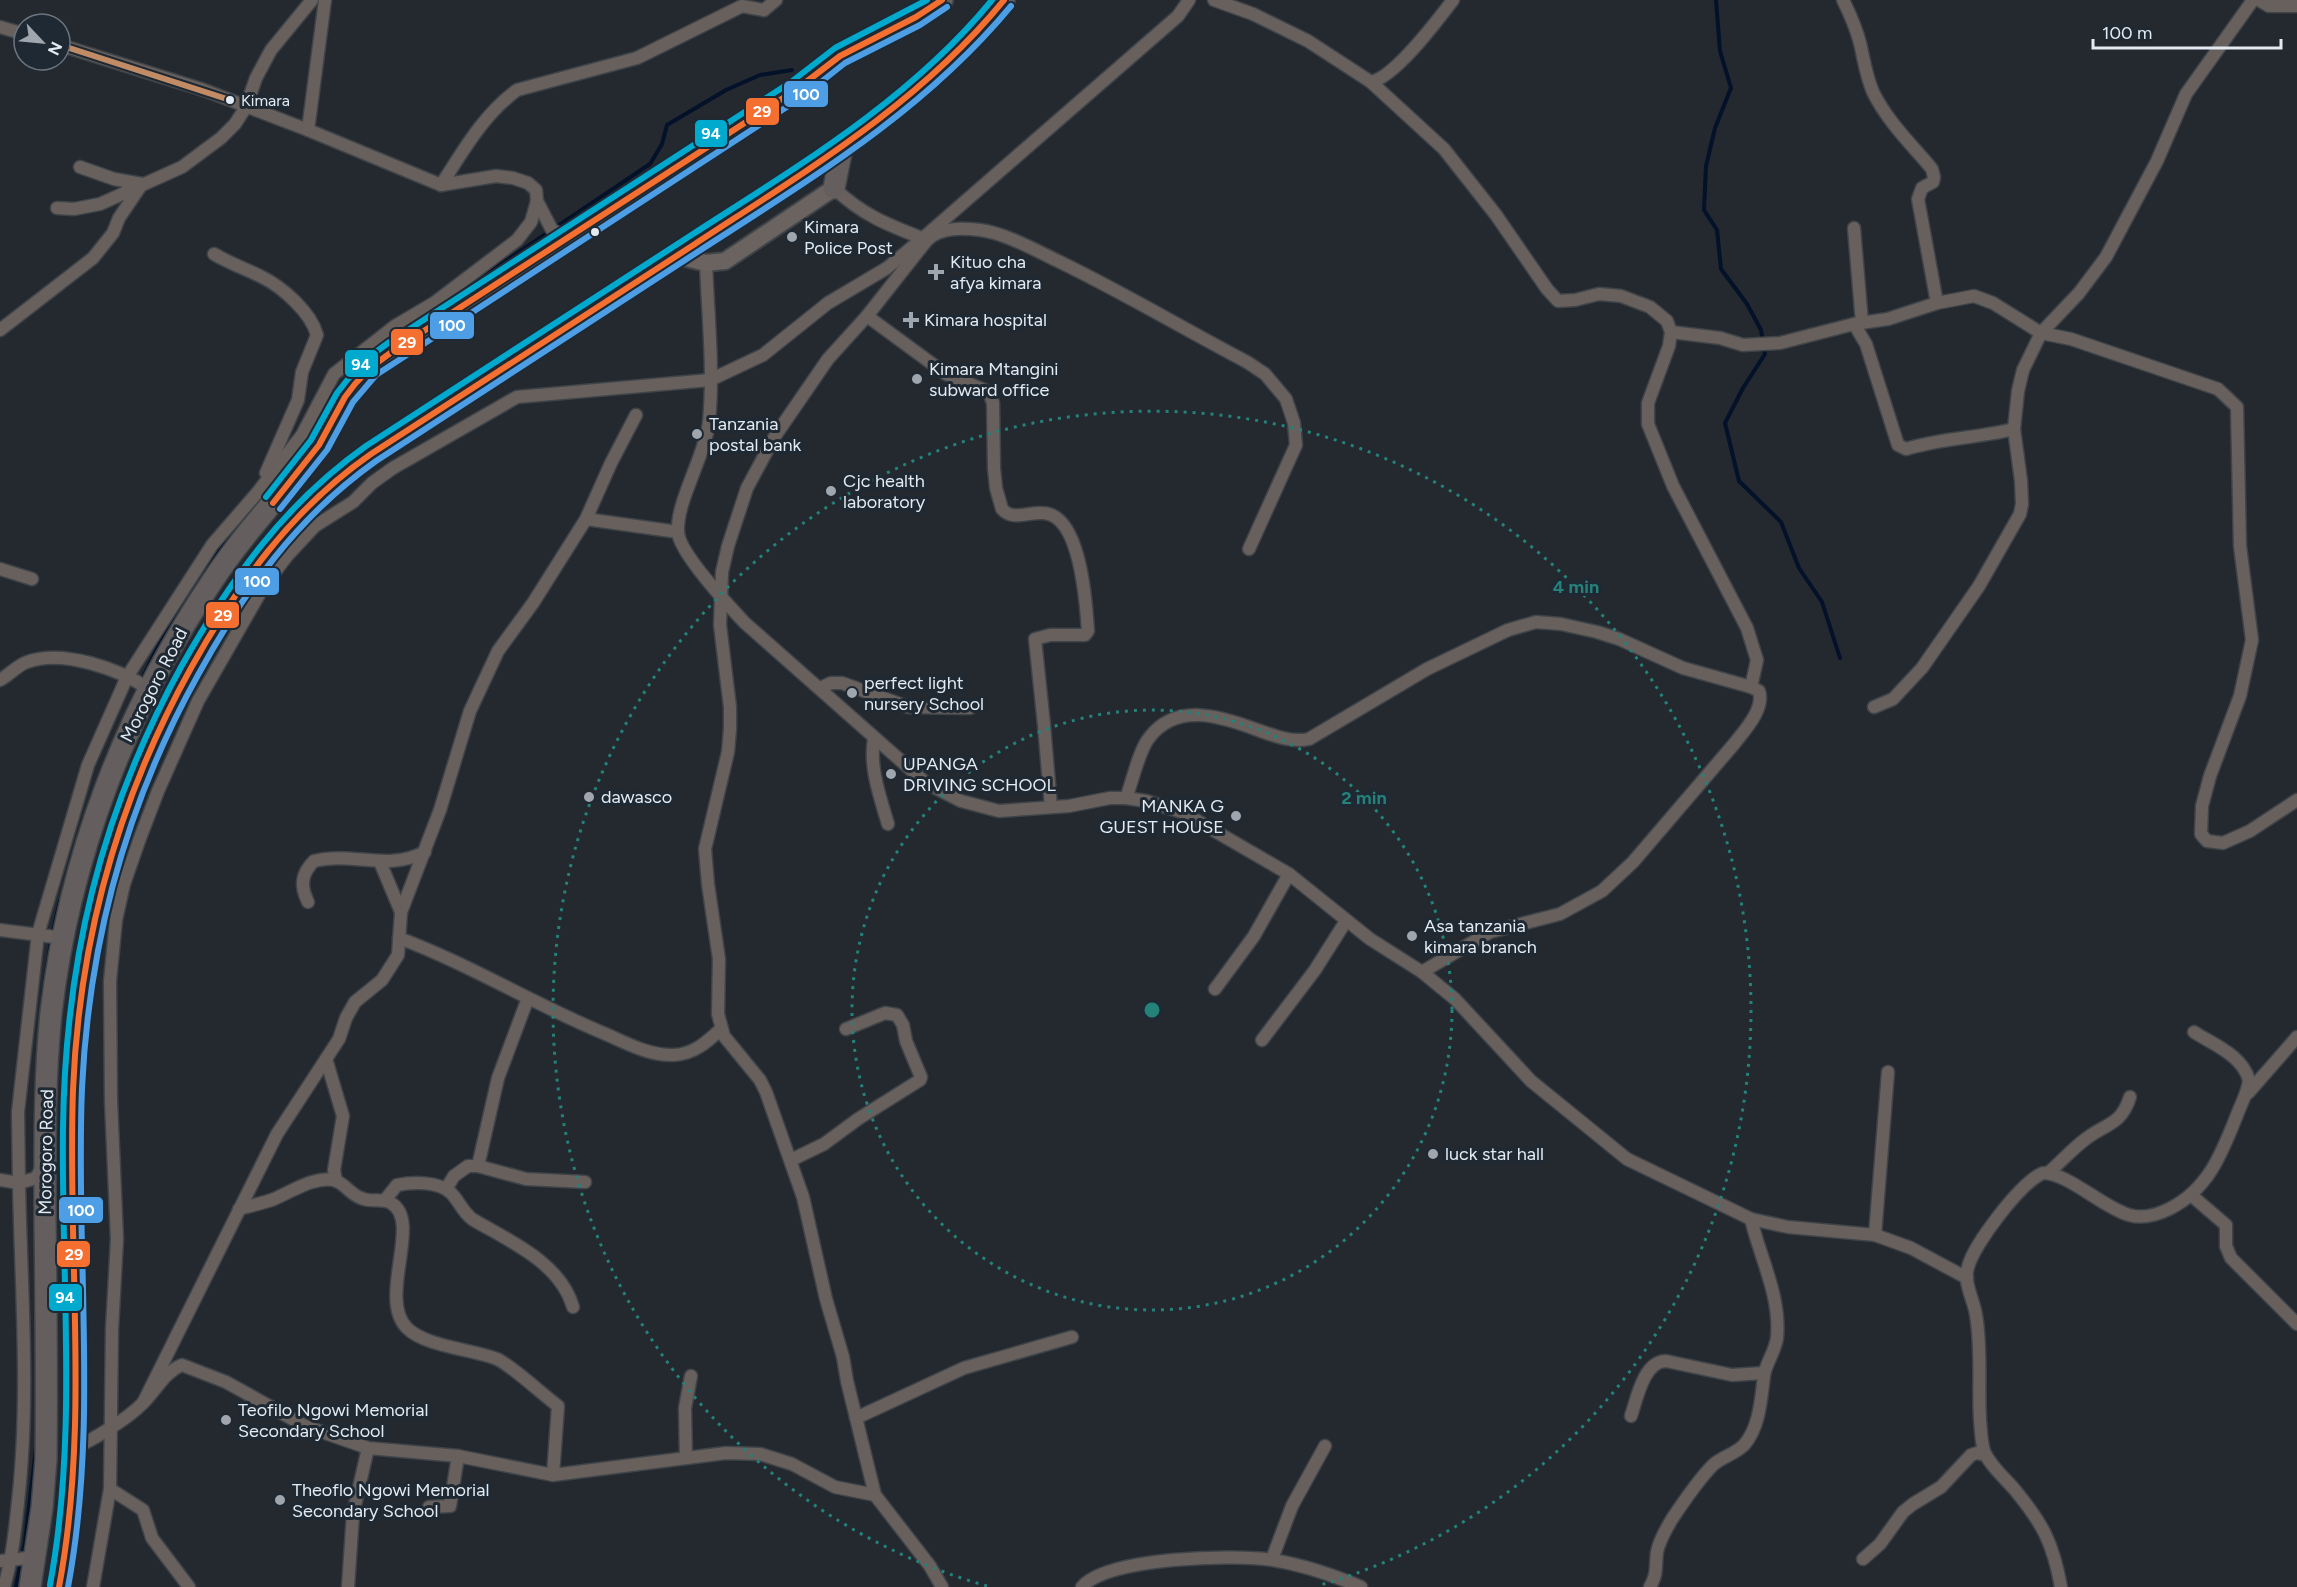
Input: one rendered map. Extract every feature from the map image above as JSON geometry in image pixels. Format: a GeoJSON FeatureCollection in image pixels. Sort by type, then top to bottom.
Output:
{"type":"FeatureCollection","features":[{"type":"Feature","properties":{"kind":"highway","name":"Morogoro Road"},"geometry":{"type":"LineString","coordinates":[[30,1587],[36,1557],[46,1460],[45,1164],[51,1016],[63,938],[71,897],[98,810],[131,726],[182,630],[235,549],[319,445],[345,396],[370,369],[393,351],[797,89],[808,78],[842,54],[919,16],[942,0]]}},
{"type":"Feature","properties":{"kind":"highway","name":"Morogoro Road"},"geometry":{"type":"LineString","coordinates":[[59,1587],[69,1533],[74,1486],[73,1143],[78,1013],[96,909],[111,858],[146,759],[196,657],[250,576],[299,515],[337,478],[842,148],[888,114],[924,83],[1004,0]]}},
{"type":"Feature","properties":{"kind":"highway"},"geometry":{"type":"LineString","coordinates":[[834,188],[842,148]]}},
{"type":"Feature","properties":{"kind":"street"},"geometry":{"type":"LineString","coordinates":[[57,208],[74,209],[100,204],[182,167],[213,144],[235,124],[246,107],[256,78],[271,50],[312,0]]}},
{"type":"Feature","properties":{"kind":"street"},"geometry":{"type":"LineString","coordinates":[[308,130],[325,0]]}},
{"type":"Feature","properties":{"kind":"street"},"geometry":{"type":"LineString","coordinates":[[441,185],[479,126],[517,90],[637,58],[742,6],[761,5],[776,0]]}},
{"type":"Feature","properties":{"kind":"street"},"geometry":{"type":"LineString","coordinates":[[93,1587],[110,1489],[112,1329],[117,1239],[111,1101],[110,981],[116,920],[124,884],[143,828],[198,701],[264,586],[315,526],[353,502],[372,483],[393,468],[517,397],[710,380],[763,355],[828,303],[887,268],[925,239],[1178,16],[1189,0]]}},
{"type":"Feature","properties":{"kind":"street"},"geometry":{"type":"LineString","coordinates":[[1214,0],[1253,14],[1308,41],[1371,82],[1444,149],[1496,215],[1547,290],[1558,301],[1575,300],[1599,294],[1621,296],[1650,308],[1667,321],[1671,332],[1669,346],[1648,403],[1648,424],[1673,486],[1747,628],[1756,660],[1751,687]]}},
{"type":"Feature","properties":{"kind":"street"},"geometry":{"type":"LineString","coordinates":[[1371,82],[1378,81],[1392,70],[1453,0]]}},
{"type":"Feature","properties":{"kind":"street"},"geometry":{"type":"LineString","coordinates":[[1843,0],[1852,19],[1873,91],[1885,112],[1932,169],[1934,177],[1932,182],[1922,188],[1918,200],[1937,303]]}},
{"type":"Feature","properties":{"kind":"street"},"geometry":{"type":"LineString","coordinates":[[1874,707],[1893,699],[1922,668],[1953,626],[2020,514],[2021,482],[2014,429],[2023,370],[2041,333],[2079,293],[2106,257],[2157,161],[2186,94],[2253,0]]}},
{"type":"Feature","properties":{"kind":"street"},"geometry":{"type":"LineString","coordinates":[[2259,0],[2269,6],[2297,6]]}},
{"type":"Feature","properties":{"kind":"street"},"geometry":{"type":"LineString","coordinates":[[4,1587],[23,1456],[18,1112],[38,934],[88,765],[127,677],[212,545],[257,493],[302,435],[334,374],[395,327],[434,303],[517,240],[531,222],[537,201],[536,190],[528,183],[513,178],[496,176],[441,185],[204,90],[72,49]]}},
{"type":"Feature","properties":{"kind":"street"},"geometry":{"type":"LineString","coordinates":[[80,167],[114,179],[142,184]]}},
{"type":"Feature","properties":{"kind":"street"},"geometry":{"type":"LineString","coordinates":[[0,330],[93,258],[113,233],[142,184]]}},
{"type":"Feature","properties":{"kind":"street"},"geometry":{"type":"LineString","coordinates":[[678,256],[706,263],[719,262],[736,256],[834,188],[843,197],[883,224],[925,239]]}},
{"type":"Feature","properties":{"kind":"street"},"geometry":{"type":"LineString","coordinates":[[537,201],[552,230],[568,237]]}},
{"type":"Feature","properties":{"kind":"street"},"geometry":{"type":"LineString","coordinates":[[1854,228],[1858,323],[1898,445],[1906,448],[1924,443],[2014,429]]}},
{"type":"Feature","properties":{"kind":"street"},"geometry":{"type":"LineString","coordinates":[[942,1587],[930,1566],[875,1495],[843,1357],[825,1299],[803,1197],[791,1160],[760,1080],[730,1044],[721,1029],[718,1014],[719,960],[705,849],[728,752],[730,729],[730,707],[720,625],[720,596],[728,546],[747,488],[759,465],[775,436],[828,359],[867,316],[925,239],[937,232],[948,230],[981,230],[1021,244],[1115,289],[1247,362],[1264,374],[1286,399],[1294,423],[1296,445],[1249,549]]}},
{"type":"Feature","properties":{"kind":"street"},"geometry":{"type":"LineString","coordinates":[[214,254],[277,286],[316,328],[317,335],[302,372],[298,400],[257,493]]}},
{"type":"Feature","properties":{"kind":"street"},"geometry":{"type":"LineString","coordinates":[[706,263],[710,380],[709,423],[681,512],[678,532],[690,555],[720,596],[767,645],[820,688],[874,739],[926,783],[961,801],[999,811],[1126,798],[1146,801],[1182,812],[1289,874],[1346,921],[1422,972],[1455,999],[1532,1081],[1618,1154],[1751,1219],[1788,1227],[1875,1235],[1911,1248],[1966,1278]]}},
{"type":"Feature","properties":{"kind":"street"},"geometry":{"type":"LineString","coordinates":[[1671,332],[1720,338],[1743,345],[1780,343],[1858,323],[1899,316],[1937,303],[1974,296],[1994,303],[2041,333],[2071,339],[2218,389],[2237,407],[2241,546],[2252,640],[2240,696],[2210,776],[2202,806],[2201,834],[2207,841],[2223,843],[2250,831],[2297,800]]}},
{"type":"Feature","properties":{"kind":"street"},"geometry":{"type":"LineString","coordinates":[[867,316],[946,375],[989,392],[993,403],[996,488],[1002,509],[1012,516],[1051,514],[1061,521],[1067,531],[1081,570],[1088,632],[1085,635],[1050,635],[1035,639],[1051,807]]}},
{"type":"Feature","properties":{"kind":"street"},"geometry":{"type":"LineString","coordinates":[[143,1403],[277,1134],[339,1039],[346,1018],[355,1002],[382,980],[398,955],[401,912],[425,852],[470,711],[498,651],[533,603],[586,519],[636,415]]}},
{"type":"Feature","properties":{"kind":"street"},"geometry":{"type":"LineString","coordinates":[[586,519],[678,532]]}},
{"type":"Feature","properties":{"kind":"street"},"geometry":{"type":"LineString","coordinates":[[0,569],[32,579]]}},
{"type":"Feature","properties":{"kind":"street"},"geometry":{"type":"LineString","coordinates":[[1126,798],[1148,738],[1167,721],[1188,714],[1214,716],[1282,738],[1309,739],[1419,673],[1508,630],[1536,622],[1561,624],[1597,632],[1619,639],[1683,668],[1759,691],[1761,699],[1747,726],[1633,862],[1614,881],[1573,909],[1490,932],[1422,972]]}},
{"type":"Feature","properties":{"kind":"street"},"geometry":{"type":"LineString","coordinates":[[0,680],[26,662],[46,658],[73,658],[127,677],[149,689]]}},
{"type":"Feature","properties":{"kind":"street"},"geometry":{"type":"LineString","coordinates":[[820,688],[831,682],[842,683],[908,707],[970,708]]}},
{"type":"Feature","properties":{"kind":"street"},"geometry":{"type":"LineString","coordinates":[[874,739],[871,753],[888,824]]}},
{"type":"Feature","properties":{"kind":"street"},"geometry":{"type":"LineString","coordinates":[[308,902],[303,893],[303,876],[314,861],[335,858],[380,862],[409,858],[425,852]]}},
{"type":"Feature","properties":{"kind":"street"},"geometry":{"type":"LineString","coordinates":[[380,862],[401,912]]}},
{"type":"Feature","properties":{"kind":"street"},"geometry":{"type":"LineString","coordinates":[[1215,989],[1254,936],[1289,874]]}},
{"type":"Feature","properties":{"kind":"street"},"geometry":{"type":"LineString","coordinates":[[1262,1040],[1315,970],[1346,921]]}},
{"type":"Feature","properties":{"kind":"street"},"geometry":{"type":"LineString","coordinates":[[0,930],[63,938]]}},
{"type":"Feature","properties":{"kind":"street"},"geometry":{"type":"LineString","coordinates":[[399,938],[441,954],[585,1026],[640,1049],[665,1054],[690,1052],[705,1044],[721,1029]]}},
{"type":"Feature","properties":{"kind":"street"},"geometry":{"type":"LineString","coordinates":[[478,1166],[498,1078],[528,998]]}},
{"type":"Feature","properties":{"kind":"street"},"geometry":{"type":"LineString","coordinates":[[791,1160],[824,1144],[858,1119],[921,1080],[906,1041],[903,1025],[897,1015],[885,1013],[846,1029]]}},
{"type":"Feature","properties":{"kind":"street"},"geometry":{"type":"LineString","coordinates":[[2048,1173],[2060,1177],[2114,1209],[2137,1217],[2159,1214],[2191,1195],[2201,1185],[2218,1159],[2249,1080],[2242,1065],[2225,1050],[2194,1032]]}},
{"type":"Feature","properties":{"kind":"street"},"geometry":{"type":"LineString","coordinates":[[2243,1099],[2297,1036]]}},
{"type":"Feature","properties":{"kind":"street"},"geometry":{"type":"LineString","coordinates":[[326,1059],[343,1116],[334,1170],[336,1181]]}},
{"type":"Feature","properties":{"kind":"street"},"geometry":{"type":"LineString","coordinates":[[1875,1235],[1888,1072]]}},
{"type":"Feature","properties":{"kind":"street"},"geometry":{"type":"LineString","coordinates":[[2061,1587],[2047,1534],[2020,1496],[1985,1455],[1982,1444],[1978,1386],[1976,1315],[1966,1278],[1968,1266],[1978,1245],[2011,1200],[2029,1182],[2039,1175],[2048,1173],[2085,1138],[2109,1126],[2122,1115],[2130,1097]]}},
{"type":"Feature","properties":{"kind":"street"},"geometry":{"type":"LineString","coordinates":[[0,1179],[19,1183],[36,1178],[45,1164]]}},
{"type":"Feature","properties":{"kind":"street"},"geometry":{"type":"LineString","coordinates":[[446,1189],[454,1176],[468,1166],[478,1166],[526,1179],[585,1182]]}},
{"type":"Feature","properties":{"kind":"street"},"geometry":{"type":"LineString","coordinates":[[239,1209],[272,1199],[322,1179],[336,1181],[364,1199],[385,1200],[393,1204],[402,1220],[401,1248],[395,1281],[401,1320],[406,1328],[430,1340],[499,1360],[558,1406],[553,1475]]}},
{"type":"Feature","properties":{"kind":"street"},"geometry":{"type":"LineString","coordinates":[[385,1200],[397,1185],[411,1182],[446,1189],[472,1219],[549,1267],[568,1292],[573,1306]]}},
{"type":"Feature","properties":{"kind":"street"},"geometry":{"type":"LineString","coordinates":[[2191,1195],[2226,1225],[2226,1246],[2236,1263],[2297,1324]]}},
{"type":"Feature","properties":{"kind":"street"},"geometry":{"type":"LineString","coordinates":[[1650,1587],[1657,1573],[1657,1553],[1661,1539],[1671,1520],[1715,1463],[1738,1450],[1748,1438],[1761,1402],[1764,1373],[1776,1343],[1777,1310],[1751,1219]]}},
{"type":"Feature","properties":{"kind":"street"},"geometry":{"type":"LineString","coordinates":[[856,1418],[964,1368],[1071,1337]]}},
{"type":"Feature","properties":{"kind":"street"},"geometry":{"type":"LineString","coordinates":[[1630,1416],[1647,1375],[1654,1364],[1660,1361],[1732,1375],[1764,1373]]}},
{"type":"Feature","properties":{"kind":"street"},"geometry":{"type":"LineString","coordinates":[[75,1447],[90,1441],[143,1403],[169,1373],[182,1365],[217,1378],[304,1426],[368,1448],[458,1456],[553,1475],[726,1453],[760,1454],[792,1464],[835,1487],[875,1495]]}},
{"type":"Feature","properties":{"kind":"street"},"geometry":{"type":"LineString","coordinates":[[686,1458],[685,1408],[691,1376]]}},
{"type":"Feature","properties":{"kind":"street"},"geometry":{"type":"LineString","coordinates":[[1272,1560],[1292,1506],[1325,1446]]}},
{"type":"Feature","properties":{"kind":"street"},"geometry":{"type":"LineString","coordinates":[[348,1587],[353,1514],[368,1448]]}},
{"type":"Feature","properties":{"kind":"street"},"geometry":{"type":"LineString","coordinates":[[1863,1559],[1880,1544],[1903,1512],[1941,1487],[1971,1455],[1977,1453],[1985,1455]]}},
{"type":"Feature","properties":{"kind":"street"},"geometry":{"type":"LineString","coordinates":[[429,1507],[450,1506],[458,1456]]}},
{"type":"Feature","properties":{"kind":"street"},"geometry":{"type":"LineString","coordinates":[[110,1489],[142,1510],[152,1538],[167,1561],[189,1587]]}},
{"type":"Feature","properties":{"kind":"street"},"geometry":{"type":"LineString","coordinates":[[6,1561],[36,1557]]}},
{"type":"Feature","properties":{"kind":"street"},"geometry":{"type":"LineString","coordinates":[[1082,1587],[1086,1582],[1107,1571],[1128,1565],[1226,1558],[1272,1560],[1314,1570],[1361,1587]]}},
{"type":"Feature","properties":{"kind":"waterway"},"geometry":{"type":"LineString","coordinates":[[1716,0],[1720,51],[1731,88],[1715,128],[1706,166],[1704,210],[1717,230],[1721,269],[1747,304],[1761,330],[1765,354],[1743,388],[1725,423],[1739,481],[1781,522],[1799,568],[1822,602],[1840,658]]}},
{"type":"Feature","properties":{"kind":"waterway"},"geometry":{"type":"LineString","coordinates":[[452,297],[650,164],[662,144],[667,125],[726,90],[760,75],[792,70]]}},
{"type":"Feature","properties":{"kind":"waterway"},"geometry":{"type":"LineString","coordinates":[[342,384],[367,356],[418,319]]}},
{"type":"Feature","properties":{"kind":"waterway"},"geometry":{"type":"LineString","coordinates":[[129,708],[178,611],[208,566],[242,523]]}},
{"type":"Feature","properties":{"kind":"waterway"},"geometry":{"type":"LineString","coordinates":[[64,888],[74,852]]}},
{"type":"Feature","properties":{"kind":"waterway"},"geometry":{"type":"LineString","coordinates":[[43,994],[60,901]]}},
{"type":"Feature","properties":{"kind":"waterway"},"geometry":{"type":"LineString","coordinates":[[16,1587],[25,1542],[36,1448]]}},
{"type":"Feature","properties":{"kind":"transit line","name":"94"},"geometry":{"type":"LineString","coordinates":[[266,497],[311,440],[337,393],[364,361],[388,343],[791,82],[835,48],[927,0]]}},
{"type":"Feature","properties":{"kind":"transit line","name":"29"},"geometry":{"type":"LineString","coordinates":[[273,503],[319,445],[345,397],[370,368],[797,89],[840,56],[916,17],[942,0]]}},
{"type":"Feature","properties":{"kind":"transit line","name":"94"},"geometry":{"type":"LineString","coordinates":[[50,1585],[59,1529],[66,1415],[63,1186],[65,1067],[80,948],[92,890],[129,778],[153,722],[200,635],[239,574],[284,518],[337,469],[366,446],[813,156],[890,99],[926,69],[992,0]]}},
{"type":"Feature","properties":{"kind":"transit line","name":"29"},"geometry":{"type":"LineString","coordinates":[[59,1587],[68,1525],[73,1463],[75,1401],[73,1090],[84,980],[107,872],[123,820],[165,718],[209,637],[227,607],[269,550],[291,524],[342,476],[371,454],[778,190],[859,134],[935,72],[1004,0]]}},
{"type":"Feature","properties":{"kind":"transit line","name":"100"},"geometry":{"type":"LineString","coordinates":[[68,1587],[77,1525],[82,1463],[84,1400],[81,1213],[82,1088],[93,979],[116,874],[150,773],[198,675],[216,644],[254,585],[297,531],[348,483],[376,461],[783,197],[865,140],[941,78],[977,44],[1011,6]]}},
{"type":"Feature","properties":{"kind":"transit line","name":"100"},"geometry":{"type":"LineString","coordinates":[[280,509],[327,450],[353,402],[376,375],[802,97],[845,63],[920,25],[947,7]]}},
{"type":"Feature","properties":{"kind":"transit line"},"geometry":{"type":"LineString","coordinates":[[72,49],[230,100]]}},
{"type":"Feature","properties":{"kind":"place","name":"Kimara"},"geometry":{"type":"Point","coordinates":[230,100]}},
{"type":"Feature","properties":{"kind":"place","name":"Kimara Police Post"},"geometry":{"type":"Point","coordinates":[792,237]}},
{"type":"Feature","properties":{"kind":"place","name":"Kituo cha afya kimara"},"geometry":{"type":"Point","coordinates":[936,272]}},
{"type":"Feature","properties":{"kind":"place","name":"Kimara hospital"},"geometry":{"type":"Point","coordinates":[911,320]}},
{"type":"Feature","properties":{"kind":"place","name":"Kimara Mtangini subward office"},"geometry":{"type":"Point","coordinates":[917,379]}},
{"type":"Feature","properties":{"kind":"place","name":"Tanzania postal bank"},"geometry":{"type":"Point","coordinates":[697,434]}},
{"type":"Feature","properties":{"kind":"place","name":"Cjc health laboratory"},"geometry":{"type":"Point","coordinates":[831,491]}},
{"type":"Feature","properties":{"kind":"place","name":"perfect light nursery School"},"geometry":{"type":"Point","coordinates":[852,693]}},
{"type":"Feature","properties":{"kind":"place","name":"UPANGA DRIVING SCHOOL"},"geometry":{"type":"Point","coordinates":[891,774]}},
{"type":"Feature","properties":{"kind":"place","name":"dawasco"},"geometry":{"type":"Point","coordinates":[589,797]}},
{"type":"Feature","properties":{"kind":"place","name":"MANKA G GUEST HOUSE"},"geometry":{"type":"Point","coordinates":[1236,816]}},
{"type":"Feature","properties":{"kind":"place","name":"Asa tanzania kimara branch"},"geometry":{"type":"Point","coordinates":[1412,936]}},
{"type":"Feature","properties":{"kind":"place","name":"luck star hall"},"geometry":{"type":"Point","coordinates":[1433,1154]}},
{"type":"Feature","properties":{"kind":"place","name":"Teofilo Ngowi Memorial Secondary School"},"geometry":{"type":"Point","coordinates":[226,1420]}},
{"type":"Feature","properties":{"kind":"place","name":"Theoflo Ngowi Memorial Secondary School"},"geometry":{"type":"Point","coordinates":[280,1500]}}]}
